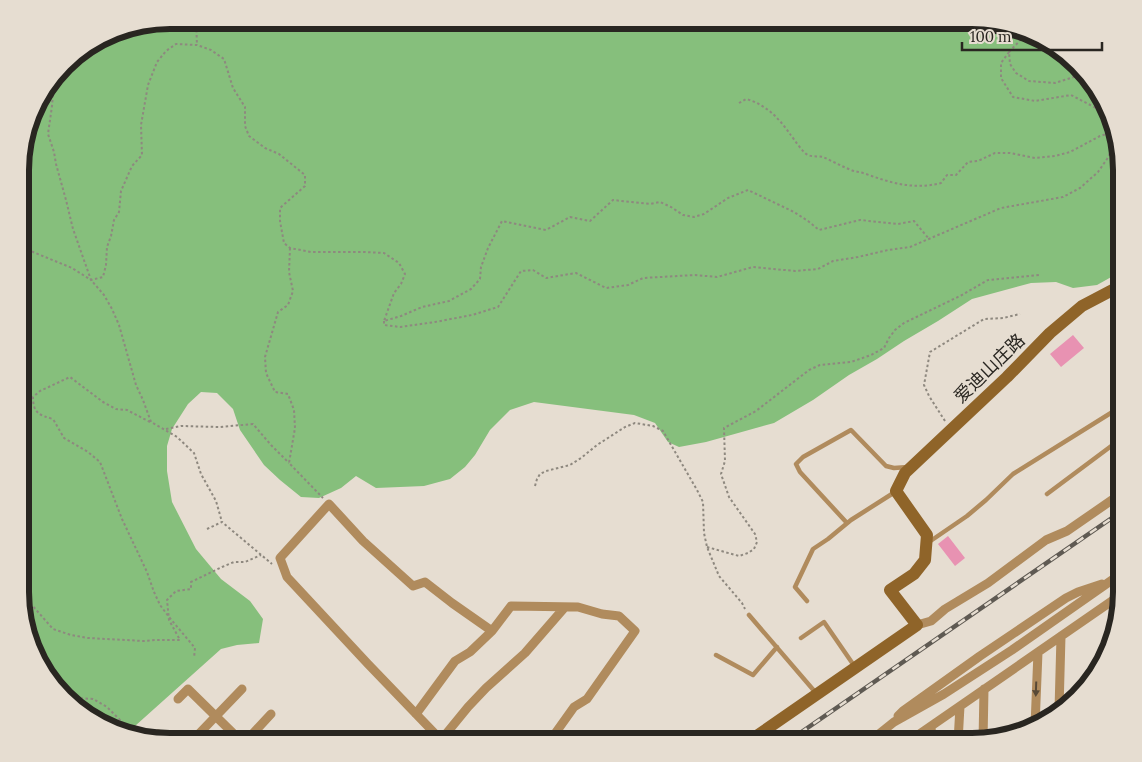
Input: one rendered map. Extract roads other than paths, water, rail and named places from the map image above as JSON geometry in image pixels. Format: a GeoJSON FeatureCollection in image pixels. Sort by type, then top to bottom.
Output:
{"type":"FeatureCollection","features":[{"type":"Feature","properties":{"kind":"street","name":"爱迪山庄路"},"geometry":{"type":"LineString","coordinates":[[896,491],[904,473],[1008,377],[1050,333],[1082,306],[1113,290]]}},
{"type":"Feature","properties":{"kind":"street"},"geometry":{"type":"LineString","coordinates":[[896,491],[927,535],[925,560],[914,574],[890,590],[917,625]]}},
{"type":"Feature","properties":{"kind":"street"},"geometry":{"type":"LineString","coordinates":[[761,733],[917,625],[931,621],[945,609],[988,583],[1046,540],[1066,531],[1113,499]]}},
{"type":"Feature","properties":{"kind":"street"},"geometry":{"type":"LineString","coordinates":[[434,733],[287,576],[280,558],[329,504],[362,541],[413,586],[425,582],[492,631]]}},
{"type":"Feature","properties":{"kind":"street"},"geometry":{"type":"LineString","coordinates":[[894,722],[903,711],[1066,598],[1112,581]]}},
{"type":"Feature","properties":{"kind":"street"},"geometry":{"type":"LineString","coordinates":[[880,733],[894,722],[944,694],[1012,650],[1112,581]]}},
{"type":"Feature","properties":{"kind":"street"},"geometry":{"type":"LineString","coordinates":[[921,733],[1113,600]]}},
{"type":"Feature","properties":{"kind":"street"},"geometry":{"type":"LineString","coordinates":[[416,714],[455,661],[470,652],[492,631],[511,606],[578,607],[602,614],[619,616],[635,631],[587,699],[574,707],[555,733]]}},
{"type":"Feature","properties":{"kind":"street"},"geometry":{"type":"LineString","coordinates":[[448,733],[468,707],[486,688],[525,654],[565,607]]}},
{"type":"Feature","properties":{"kind":"street"},"geometry":{"type":"LineString","coordinates":[[1060,702],[1062,636]]}},
{"type":"Feature","properties":{"kind":"street"},"geometry":{"type":"LineString","coordinates":[[1035,718],[1038,652]]}},
{"type":"Feature","properties":{"kind":"street"},"geometry":{"type":"LineString","coordinates":[[178,699],[188,689],[234,733]]}},
{"type":"Feature","properties":{"kind":"street"},"geometry":{"type":"LineString","coordinates":[[199,733],[242,690]]}},
{"type":"Feature","properties":{"kind":"street"},"geometry":{"type":"LineString","coordinates":[[983,733],[984,690]]}},
{"type":"Feature","properties":{"kind":"street"},"geometry":{"type":"LineString","coordinates":[[958,733],[960,706]]}},
{"type":"Feature","properties":{"kind":"street"},"geometry":{"type":"LineString","coordinates":[[253,733],[271,714]]}},
{"type":"Feature","properties":{"kind":"street"},"geometry":{"type":"LineString","coordinates":[[931,726],[931,733]]}},
{"type":"Feature","properties":{"kind":"lane"},"geometry":{"type":"LineString","coordinates":[[926,544],[967,516],[1013,474],[1113,412]]}},
{"type":"Feature","properties":{"kind":"lane"},"geometry":{"type":"LineString","coordinates":[[847,523],[800,472],[796,464],[803,457],[851,430],[886,466],[894,468],[912,466]]}},
{"type":"Feature","properties":{"kind":"lane"},"geometry":{"type":"LineString","coordinates":[[1047,494],[1113,445]]}},
{"type":"Feature","properties":{"kind":"lane"},"geometry":{"type":"LineString","coordinates":[[808,601],[795,587],[813,549],[847,523],[896,491]]}},
{"type":"Feature","properties":{"kind":"lane"},"geometry":{"type":"LineString","coordinates":[[749,615],[817,694]]}},
{"type":"Feature","properties":{"kind":"lane"},"geometry":{"type":"LineString","coordinates":[[802,638],[824,622],[856,668]]}},
{"type":"Feature","properties":{"kind":"lane"},"geometry":{"type":"LineString","coordinates":[[716,655],[753,675],[777,647]]}},
{"type":"Feature","properties":{"kind":"railway"},"geometry":{"type":"LineString","coordinates":[[800,733],[1113,517]]}}]}
